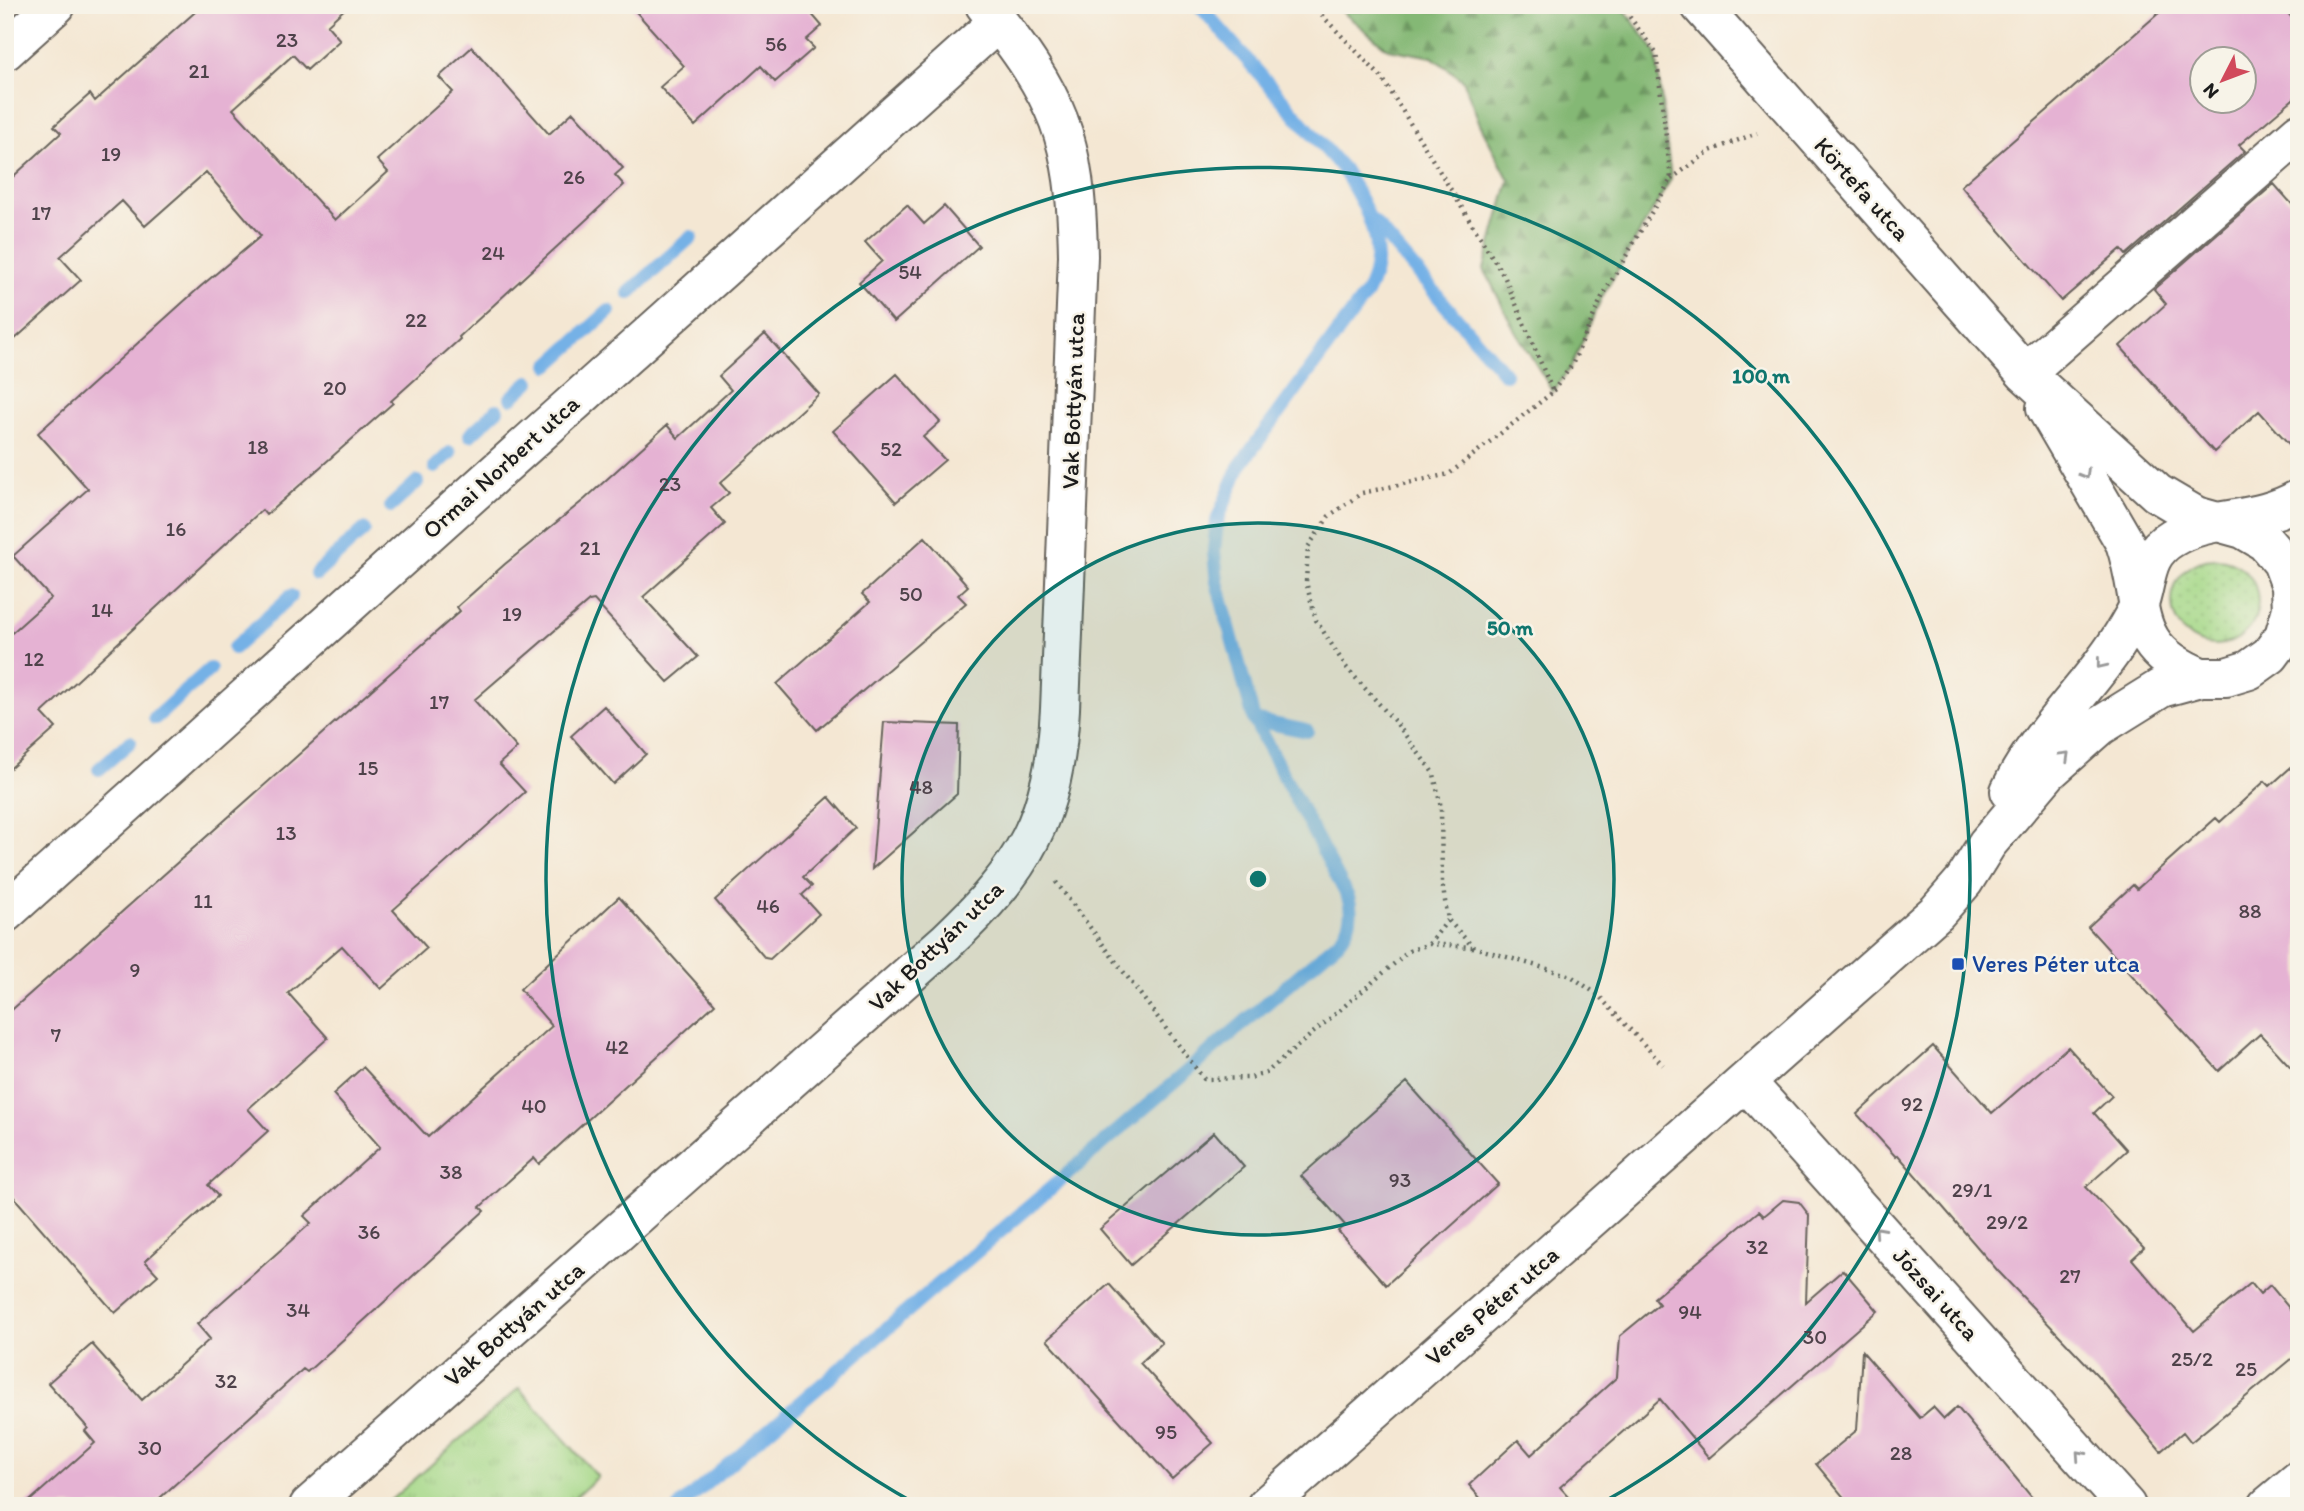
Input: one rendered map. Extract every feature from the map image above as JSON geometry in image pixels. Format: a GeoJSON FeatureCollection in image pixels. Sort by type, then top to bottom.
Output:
{"type":"FeatureCollection","features":[{"type":"Feature","properties":{"kind":"street"},"geometry":{"type":"LineString","coordinates":[[5,51],[56,5]]}},
{"type":"Feature","properties":{"kind":"street","name":"Körtefa utca"},"geometry":{"type":"LineString","coordinates":[[1700,5],[2025,373],[2157,493],[2176,506],[2218,523]]}},
{"type":"Feature","properties":{"kind":"street","name":"Vak Bottyán utca"},"geometry":{"type":"LineString","coordinates":[[309,1506],[946,942],[1006,879],[1028,846],[1048,796],[1059,738],[1071,481],[1077,235],[1074,173],[1058,114],[1042,81],[991,13]]}},
{"type":"Feature","properties":{"kind":"street","name":"Ormai Norbert utca"},"geometry":{"type":"LineString","coordinates":[[5,913],[991,13]]}},
{"type":"Feature","properties":{"kind":"street"},"geometry":{"type":"LineString","coordinates":[[2025,373],[2299,133]]}},
{"type":"Feature","properties":{"kind":"street","name":"Körtefa utca"},"geometry":{"type":"LineString","coordinates":[[2025,373],[2125,543],[2133,564],[2138,607]]}},
{"type":"Feature","properties":{"kind":"street","name":"Veres Péter utca"},"geometry":{"type":"LineString","coordinates":[[1266,1506],[1937,912],[1964,881],[1987,844],[2026,760],[2110,653],[2138,607],[2151,558],[2169,539],[2191,528],[2277,511],[2299,499]]}},
{"type":"Feature","properties":{"kind":"street","name":"Veres Péter utca"},"geometry":{"type":"LineString","coordinates":[[1987,844],[2048,772],[2085,737],[2142,697],[2171,684],[2201,677],[2238,674],[2270,656],[2284,636],[2295,598],[2282,562],[2265,542],[2243,529],[2218,523]]}},
{"type":"Feature","properties":{"kind":"street"},"geometry":{"type":"LineString","coordinates":[[2138,607],[2145,632],[2158,653],[2178,667],[2201,677]]}},
{"type":"Feature","properties":{"kind":"street","name":"Józsai utca"},"geometry":{"type":"LineString","coordinates":[[1746,1082],[2126,1506]]}},
{"type":"Feature","properties":{"kind":"street"},"geometry":{"type":"LineString","coordinates":[[2268,1506],[2299,1480]]}},
{"type":"Feature","properties":{"kind":"path"},"geometry":{"type":"LineString","coordinates":[[1312,5],[1383,79],[1505,278],[1553,392]]}},
{"type":"Feature","properties":{"kind":"path"},"geometry":{"type":"LineString","coordinates":[[1621,5],[1656,53],[1671,179]]}},
{"type":"Feature","properties":{"kind":"path"},"geometry":{"type":"LineString","coordinates":[[1473,947],[1448,920],[1442,882],[1441,808],[1434,774],[1397,724],[1346,667],[1316,620],[1306,582],[1308,547],[1329,516],[1362,494],[1449,474],[1553,392],[1572,365],[1602,297],[1671,179],[1710,151],[1801,120]]}},
{"type":"Feature","properties":{"kind":"path"},"geometry":{"type":"LineString","coordinates":[[1028,846],[1204,1079],[1250,1078],[1266,1073],[1391,964],[1409,951],[1429,944],[1473,947],[1571,976],[1598,995],[1663,1065]]}},
{"type":"Feature","properties":{"kind":"path"},"geometry":{"type":"LineString","coordinates":[[1429,944],[1448,920]]}},
{"type":"Feature","properties":{"kind":"green space"},"geometry":{"type":"Polygon","coordinates":[[[1334,5],[1621,5],[1656,53],[1671,179],[1602,297],[1572,365],[1553,392],[1513,327],[1484,269],[1509,180],[1480,124],[1463,80],[1432,57],[1388,49],[1334,5]]]}},
{"type":"Feature","properties":{"kind":"green space"},"geometry":{"type":"Polygon","coordinates":[[[2215,559],[2231,563],[2245,572],[2254,586],[2258,602],[2254,618],[2245,632],[2231,641],[2215,645],[2199,641],[2185,632],[2176,618],[2172,602],[2176,586],[2185,572],[2199,563],[2215,559]]]}},
{"type":"Feature","properties":{"kind":"green space"},"geometry":{"type":"Polygon","coordinates":[[[519,1388],[598,1477],[565,1506],[384,1506],[519,1388]]]}},
{"type":"Feature","properties":{"kind":"building"},"geometry":{"type":"Polygon","coordinates":[[[203,5],[349,5],[327,25],[340,40],[307,70],[293,55],[233,109],[335,220],[388,172],[377,160],[453,92],[439,77],[472,47],[549,134],[573,112],[623,168],[615,175],[624,185],[391,401],[393,403],[266,515],[262,510],[42,713],[56,728],[5,773],[5,639],[51,598],[13,556],[88,489],[38,433],[200,287],[261,236],[206,172],[145,226],[122,201],[60,257],[81,280],[5,348],[5,184],[61,133],[54,126],[90,94],[95,101],[203,5]]]}},
{"type":"Feature","properties":{"kind":"building"},"geometry":{"type":"Polygon","coordinates":[[[630,5],[804,5],[822,26],[806,40],[814,48],[775,82],[761,66],[695,126],[660,87],[684,66],[630,5]]]}},
{"type":"Feature","properties":{"kind":"building"},"geometry":{"type":"Polygon","coordinates":[[[2168,5],[2281,5],[2299,26],[2299,94],[2239,145],[2245,151],[2126,255],[2121,249],[2061,301],[1961,186],[2168,5]]]}},
{"type":"Feature","properties":{"kind":"building"},"geometry":{"type":"Polygon","coordinates":[[[2274,184],[2299,212],[2299,455],[2259,411],[2214,452],[2120,346],[2166,304],[2154,289],[2274,184]]]}},
{"type":"Feature","properties":{"kind":"building"},"geometry":{"type":"Polygon","coordinates":[[[907,205],[924,224],[944,206],[979,246],[894,322],[859,282],[882,261],[865,242],[907,205]]]}},
{"type":"Feature","properties":{"kind":"building"},"geometry":{"type":"Polygon","coordinates":[[[765,334],[819,394],[720,483],[729,493],[711,508],[725,524],[643,597],[698,657],[668,682],[594,600],[589,601],[474,700],[517,748],[499,764],[525,792],[393,910],[427,948],[381,989],[342,946],[288,993],[328,1038],[248,1109],[268,1131],[208,1185],[218,1196],[145,1261],[158,1275],[115,1313],[5,1187],[5,1016],[460,611],[457,607],[505,564],[585,499],[667,425],[678,438],[731,390],[719,376],[765,334]]]}},
{"type":"Feature","properties":{"kind":"building"},"geometry":{"type":"Polygon","coordinates":[[[897,374],[940,422],[923,437],[945,460],[896,502],[833,431],[897,374]]]}},
{"type":"Feature","properties":{"kind":"building"},"geometry":{"type":"Polygon","coordinates":[[[925,537],[968,586],[958,595],[966,603],[817,730],[777,684],[870,602],[862,594],[925,537]]]}},
{"type":"Feature","properties":{"kind":"building"},"geometry":{"type":"Polygon","coordinates":[[[604,706],[646,754],[613,784],[571,736],[604,706]]]}},
{"type":"Feature","properties":{"kind":"building"},"geometry":{"type":"Polygon","coordinates":[[[884,722],[959,725],[957,794],[872,869],[884,722]]]}},
{"type":"Feature","properties":{"kind":"building"},"geometry":{"type":"Polygon","coordinates":[[[2299,760],[2299,1076],[2260,1034],[2219,1071],[2088,927],[2133,885],[2137,889],[2216,818],[2220,822],[2265,781],[2270,786],[2299,760]]]}},
{"type":"Feature","properties":{"kind":"building"},"geometry":{"type":"Polygon","coordinates":[[[829,797],[856,828],[803,877],[812,886],[802,895],[819,914],[770,959],[765,958],[715,900],[829,797]]]}},
{"type":"Feature","properties":{"kind":"building"},"geometry":{"type":"Polygon","coordinates":[[[619,897],[715,1004],[539,1164],[534,1158],[480,1207],[484,1211],[335,1347],[307,1372],[303,1369],[151,1506],[24,1506],[95,1443],[85,1431],[88,1428],[48,1383],[92,1344],[142,1400],[210,1339],[197,1324],[311,1223],[304,1216],[380,1147],[333,1094],[363,1067],[428,1137],[552,1026],[520,989],[619,897]]]}},
{"type":"Feature","properties":{"kind":"building"},"geometry":{"type":"Polygon","coordinates":[[[1933,1046],[1992,1113],[2068,1047],[2112,1096],[2094,1113],[2127,1150],[2086,1187],[2144,1248],[2132,1259],[2194,1331],[2251,1283],[2260,1294],[2270,1285],[2299,1320],[2299,1353],[2191,1442],[2183,1432],[2161,1451],[2097,1375],[1998,1271],[1898,1155],[1896,1157],[1857,1114],[1933,1046]]]}},
{"type":"Feature","properties":{"kind":"building"},"geometry":{"type":"Polygon","coordinates":[[[1407,1082],[1498,1184],[1386,1285],[1338,1231],[1345,1225],[1301,1176],[1407,1082]]]}},
{"type":"Feature","properties":{"kind":"building"},"geometry":{"type":"Polygon","coordinates":[[[1214,1132],[1244,1167],[1131,1265],[1100,1229],[1214,1132]]]}},
{"type":"Feature","properties":{"kind":"building"},"geometry":{"type":"Polygon","coordinates":[[[1783,1200],[1799,1202],[1809,1215],[1806,1302],[1843,1270],[1878,1311],[1709,1458],[1660,1399],[1560,1487],[1577,1506],[1487,1506],[1469,1485],[1518,1440],[1531,1455],[1617,1377],[1620,1336],[1659,1304],[1654,1298],[1759,1211],[1764,1216],[1783,1200]]]}},
{"type":"Feature","properties":{"kind":"building"},"geometry":{"type":"Polygon","coordinates":[[[1109,1284],[1162,1343],[1140,1363],[1213,1443],[1172,1479],[1047,1340],[1109,1284]]]}},
{"type":"Feature","properties":{"kind":"building"},"geometry":{"type":"Polygon","coordinates":[[[1862,1351],[1920,1418],[1933,1407],[1944,1419],[1957,1407],[2039,1506],[1851,1506],[1816,1464],[1857,1430],[1862,1351]]]}},
{"type":"Feature","properties":{"kind":"waterway"},"geometry":{"type":"LineString","coordinates":[[680,1506],[1338,942],[1348,926],[1351,915],[1348,897],[1254,720],[1217,582],[1214,551],[1217,521],[1239,467],[1366,294],[1373,277],[1376,245],[1367,214],[1343,169],[1199,5]]}},
{"type":"Feature","properties":{"kind":"waterway"},"geometry":{"type":"LineString","coordinates":[[1373,221],[1505,374]]}},
{"type":"Feature","properties":{"kind":"waterway"},"geometry":{"type":"LineString","coordinates":[[629,293],[691,237]]}},
{"type":"Feature","properties":{"kind":"waterway"},"geometry":{"type":"LineString","coordinates":[[549,365],[609,311]]}},
{"type":"Feature","properties":{"kind":"waterway"},"geometry":{"type":"LineString","coordinates":[[511,398],[529,382]]}},
{"type":"Feature","properties":{"kind":"waterway"},"geometry":{"type":"LineString","coordinates":[[470,435],[497,410]]}},
{"type":"Feature","properties":{"kind":"waterway"},"geometry":{"type":"LineString","coordinates":[[435,467],[450,453]]}},
{"type":"Feature","properties":{"kind":"waterway"},"geometry":{"type":"LineString","coordinates":[[391,506],[417,482]]}},
{"type":"Feature","properties":{"kind":"waterway"},"geometry":{"type":"LineString","coordinates":[[316,574],[364,530]]}},
{"type":"Feature","properties":{"kind":"waterway"},"geometry":{"type":"LineString","coordinates":[[234,648],[291,596]]}},
{"type":"Feature","properties":{"kind":"waterway"},"geometry":{"type":"LineString","coordinates":[[155,718],[210,669]]}},
{"type":"Feature","properties":{"kind":"waterway"},"geometry":{"type":"LineString","coordinates":[[1254,720],[1307,731]]}},
{"type":"Feature","properties":{"kind":"waterway"},"geometry":{"type":"LineString","coordinates":[[99,769],[130,742]]}},
{"type":"Feature","properties":{"kind":"place","name":"Veres Péter utca"},"geometry":{"type":"Point","coordinates":[1958,964]}}]}
